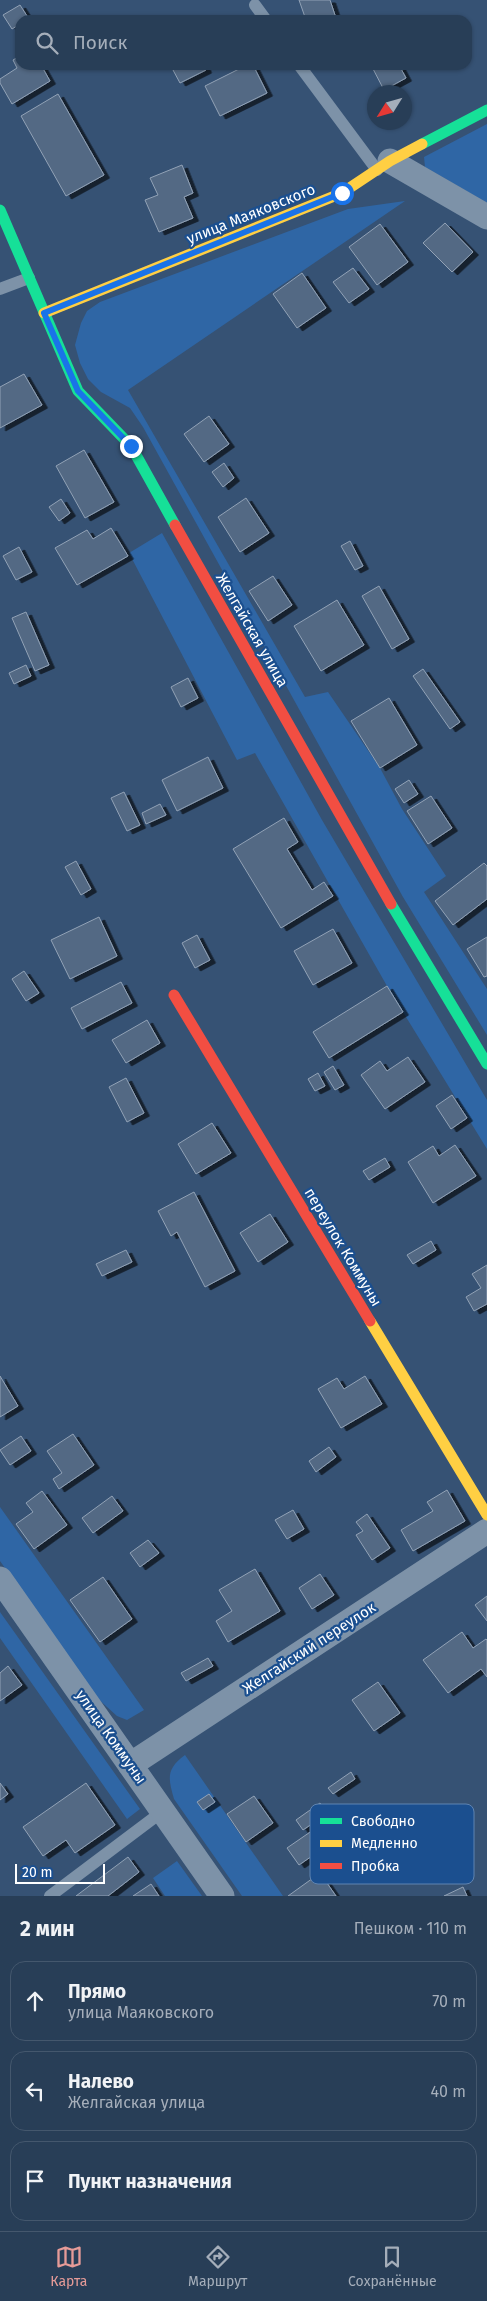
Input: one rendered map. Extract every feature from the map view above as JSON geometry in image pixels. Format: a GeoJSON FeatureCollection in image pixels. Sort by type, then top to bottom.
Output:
{"type":"FeatureCollection","features":[{"type":"Feature","properties":{"kind":"street","name":"улица Маяковского"},"geometry":{"type":"LineString","coordinates":[[44,313],[342,193],[383,166],[487,110]]}},
{"type":"Feature","properties":{"kind":"street"},"geometry":{"type":"LineString","coordinates":[[383,166],[487,217]]}},
{"type":"Feature","properties":{"kind":"street","name":"Желгайская улица"},"geometry":{"type":"LineString","coordinates":[[0,210],[78,391],[131,446],[386,896],[487,1064]]}},
{"type":"Feature","properties":{"kind":"street","name":"переулок Коммуны"},"geometry":{"type":"LineString","coordinates":[[174,995],[487,1514]]}},
{"type":"Feature","properties":{"kind":"street","name":"Желгайский переулок"},"geometry":{"type":"LineString","coordinates":[[130,1764],[487,1531]]}},
{"type":"Feature","properties":{"kind":"street","name":"улица Коммуны"},"geometry":{"type":"LineString","coordinates":[[0,1579],[222,1896]]}},
{"type":"Feature","properties":{"kind":"lane"},"geometry":{"type":"LineString","coordinates":[[255,4],[263,15]]}},
{"type":"Feature","properties":{"kind":"lane"},"geometry":{"type":"LineString","coordinates":[[303,70],[383,166]]}},
{"type":"Feature","properties":{"kind":"lane"},"geometry":{"type":"LineString","coordinates":[[0,289],[29,278]]}},
{"type":"Feature","properties":{"kind":"lane"},"geometry":{"type":"LineString","coordinates":[[50,1896],[163,1810]]}},
{"type":"Feature","properties":{"kind":"shaded area"},"geometry":{"type":"Polygon","coordinates":[[[487,124],[487,203],[425,167],[424,157],[487,124]]]}},
{"type":"Feature","properties":{"kind":"shaded area"},"geometry":{"type":"Polygon","coordinates":[[[405,201],[128,390],[305,697],[328,692],[380,768],[402,809],[446,876],[424,892],[487,989],[487,1035],[403,897],[143,427],[130,408],[101,392],[88,379],[80,363],[75,345],[81,323],[87,311],[100,302],[348,209],[405,201]]]}},
{"type":"Feature","properties":{"kind":"shaded area"},"geometry":{"type":"Polygon","coordinates":[[[162,533],[322,820],[487,1100],[487,1149],[387,986],[255,753],[237,760],[129,553],[162,533]]]}},
{"type":"Feature","properties":{"kind":"shaded area"},"geometry":{"type":"Polygon","coordinates":[[[0,1507],[144,1710],[127,1720],[117,1716],[96,1697],[0,1561],[0,1507]]]}},
{"type":"Feature","properties":{"kind":"shaded area"},"geometry":{"type":"Polygon","coordinates":[[[0,1612],[140,1809],[127,1819],[0,1638],[0,1612]]]}},
{"type":"Feature","properties":{"kind":"shaded area"},"geometry":{"type":"Polygon","coordinates":[[[185,1755],[283,1896],[242,1896],[174,1799],[170,1774],[174,1765],[185,1755]]]}},
{"type":"Feature","properties":{"kind":"shaded area"},"geometry":{"type":"Polygon","coordinates":[[[177,1861],[202,1896],[165,1896],[153,1878],[177,1861]]]}},
{"type":"Feature","properties":{"kind":"building"},"geometry":{"type":"Polygon","coordinates":[[[299,0],[330,0],[335,15],[304,15],[299,0]]]}},
{"type":"Feature","properties":{"kind":"building"},"geometry":{"type":"Polygon","coordinates":[[[20,5],[26,15],[15,15],[15,27],[12,29],[3,15],[20,5]]]}},
{"type":"Feature","properties":{"kind":"building"},"geometry":{"type":"Polygon","coordinates":[[[15,69],[44,70],[50,81],[12,104],[0,83],[0,79],[15,69]]]}},
{"type":"Feature","properties":{"kind":"building"},"geometry":{"type":"Polygon","coordinates":[[[173,70],[206,70],[180,83],[173,70]]]}},
{"type":"Feature","properties":{"kind":"building"},"geometry":{"type":"Polygon","coordinates":[[[237,70],[256,70],[267,93],[220,116],[205,86],[237,70]]]}},
{"type":"Feature","properties":{"kind":"building"},"geometry":{"type":"Polygon","coordinates":[[[374,70],[402,70],[406,78],[393,85],[381,85],[374,70]]]}},
{"type":"Feature","properties":{"kind":"building"},"geometry":{"type":"Polygon","coordinates":[[[58,94],[104,175],[66,196],[21,116],[58,94]]]}},
{"type":"Feature","properties":{"kind":"building"},"geometry":{"type":"Polygon","coordinates":[[[182,165],[193,193],[184,197],[193,218],[159,232],[145,200],[158,195],[150,178],[182,165]]]}},
{"type":"Feature","properties":{"kind":"building"},"geometry":{"type":"Polygon","coordinates":[[[445,223],[473,252],[452,272],[423,243],[445,223]]]}},
{"type":"Feature","properties":{"kind":"building"},"geometry":{"type":"Polygon","coordinates":[[[380,224],[408,262],[377,285],[349,247],[380,224]]]}},
{"type":"Feature","properties":{"kind":"building"},"geometry":{"type":"Polygon","coordinates":[[[353,268],[369,289],[349,303],[333,282],[353,268]]]}},
{"type":"Feature","properties":{"kind":"building"},"geometry":{"type":"Polygon","coordinates":[[[302,273],[326,308],[297,328],[273,294],[302,273]]]}},
{"type":"Feature","properties":{"kind":"building"},"geometry":{"type":"Polygon","coordinates":[[[24,374],[42,405],[0,428],[0,387],[24,374]]]}},
{"type":"Feature","properties":{"kind":"building"},"geometry":{"type":"Polygon","coordinates":[[[209,416],[229,444],[204,462],[184,434],[209,416]]]}},
{"type":"Feature","properties":{"kind":"building"},"geometry":{"type":"Polygon","coordinates":[[[84,450],[114,502],[85,518],[56,466],[84,450]]]}},
{"type":"Feature","properties":{"kind":"building"},"geometry":{"type":"Polygon","coordinates":[[[224,463],[234,478],[223,487],[212,472],[224,463]]]}},
{"type":"Feature","properties":{"kind":"building"},"geometry":{"type":"Polygon","coordinates":[[[246,498],[269,533],[240,552],[218,517],[246,498]]]}},
{"type":"Feature","properties":{"kind":"building"},"geometry":{"type":"Polygon","coordinates":[[[61,499],[70,513],[59,521],[49,507],[61,499]]]}},
{"type":"Feature","properties":{"kind":"building"},"geometry":{"type":"Polygon","coordinates":[[[111,528],[128,556],[77,585],[55,548],[87,530],[93,539],[111,528]]]}},
{"type":"Feature","properties":{"kind":"building"},"geometry":{"type":"Polygon","coordinates":[[[350,541],[363,566],[355,570],[341,546],[350,541]]]}},
{"type":"Feature","properties":{"kind":"building"},"geometry":{"type":"Polygon","coordinates":[[[19,547],[32,572],[16,580],[3,556],[19,547]]]}},
{"type":"Feature","properties":{"kind":"building"},"geometry":{"type":"Polygon","coordinates":[[[273,576],[292,605],[268,621],[249,591],[273,576]]]}},
{"type":"Feature","properties":{"kind":"building"},"geometry":{"type":"Polygon","coordinates":[[[379,586],[409,639],[392,649],[362,596],[379,586]]]}},
{"type":"Feature","properties":{"kind":"building"},"geometry":{"type":"Polygon","coordinates":[[[337,600],[364,645],[321,671],[294,626],[337,600]]]}},
{"type":"Feature","properties":{"kind":"building"},"geometry":{"type":"Polygon","coordinates":[[[26,612],[49,665],[35,671],[12,618],[26,612]]]}},
{"type":"Feature","properties":{"kind":"building"},"geometry":{"type":"Polygon","coordinates":[[[26,665],[31,676],[14,684],[9,673],[26,665]]]}},
{"type":"Feature","properties":{"kind":"building"},"geometry":{"type":"Polygon","coordinates":[[[423,669],[460,722],[450,729],[413,676],[423,669]]]}},
{"type":"Feature","properties":{"kind":"building"},"geometry":{"type":"Polygon","coordinates":[[[188,678],[198,698],[181,707],[171,687],[188,678]]]}},
{"type":"Feature","properties":{"kind":"building"},"geometry":{"type":"Polygon","coordinates":[[[389,698],[417,745],[380,768],[351,721],[389,698]]]}},
{"type":"Feature","properties":{"kind":"building"},"geometry":{"type":"Polygon","coordinates":[[[208,757],[223,788],[177,811],[162,780],[208,757]]]}},
{"type":"Feature","properties":{"kind":"building"},"geometry":{"type":"Polygon","coordinates":[[[409,780],[418,794],[404,803],[395,789],[409,780]]]}},
{"type":"Feature","properties":{"kind":"building"},"geometry":{"type":"Polygon","coordinates":[[[124,792],[140,825],[127,831],[111,798],[124,792]]]}},
{"type":"Feature","properties":{"kind":"building"},"geometry":{"type":"Polygon","coordinates":[[[431,796],[452,828],[428,844],[407,811],[431,796]]]}},
{"type":"Feature","properties":{"kind":"building"},"geometry":{"type":"Polygon","coordinates":[[[160,804],[166,815],[146,824],[142,813],[160,804]]]}},
{"type":"Feature","properties":{"kind":"building"},"geometry":{"type":"Polygon","coordinates":[[[284,818],[298,842],[287,849],[312,890],[324,882],[333,896],[281,928],[233,849],[284,818]]]}},
{"type":"Feature","properties":{"kind":"building"},"geometry":{"type":"Polygon","coordinates":[[[76,861],[91,889],[81,895],[65,867],[76,861]]]}},
{"type":"Feature","properties":{"kind":"building"},"geometry":{"type":"Polygon","coordinates":[[[484,863],[487,866],[487,899],[453,925],[435,901],[484,863]]]}},
{"type":"Feature","properties":{"kind":"building"},"geometry":{"type":"Polygon","coordinates":[[[99,917],[117,956],[70,979],[51,940],[99,917]]]}},
{"type":"Feature","properties":{"kind":"building"},"geometry":{"type":"Polygon","coordinates":[[[333,929],[352,963],[313,985],[294,951],[333,929]]]}},
{"type":"Feature","properties":{"kind":"building"},"geometry":{"type":"Polygon","coordinates":[[[197,935],[210,960],[195,968],[182,943],[197,935]]]}},
{"type":"Feature","properties":{"kind":"building"},"geometry":{"type":"Polygon","coordinates":[[[487,937],[487,976],[484,977],[467,949],[487,937]]]}},
{"type":"Feature","properties":{"kind":"building"},"geometry":{"type":"Polygon","coordinates":[[[24,971],[39,993],[26,1001],[12,979],[24,971]]]}},
{"type":"Feature","properties":{"kind":"building"},"geometry":{"type":"Polygon","coordinates":[[[121,982],[132,1003],[82,1029],[71,1008],[121,982]]]}},
{"type":"Feature","properties":{"kind":"building"},"geometry":{"type":"Polygon","coordinates":[[[387,986],[403,1012],[329,1058],[313,1032],[387,986]]]}},
{"type":"Feature","properties":{"kind":"building"},"geometry":{"type":"Polygon","coordinates":[[[147,1020],[160,1043],[126,1063],[112,1040],[147,1020]]]}},
{"type":"Feature","properties":{"kind":"building"},"geometry":{"type":"Polygon","coordinates":[[[408,1057],[425,1082],[385,1109],[361,1075],[380,1061],[387,1071],[408,1057]]]}},
{"type":"Feature","properties":{"kind":"building"},"geometry":{"type":"Polygon","coordinates":[[[333,1066],[344,1085],[335,1090],[324,1072],[333,1066]]]}},
{"type":"Feature","properties":{"kind":"building"},"geometry":{"type":"Polygon","coordinates":[[[318,1073],[325,1086],[315,1091],[308,1079],[318,1073]]]}},
{"type":"Feature","properties":{"kind":"building"},"geometry":{"type":"Polygon","coordinates":[[[126,1078],[144,1113],[127,1122],[109,1087],[126,1078]]]}},
{"type":"Feature","properties":{"kind":"building"},"geometry":{"type":"Polygon","coordinates":[[[452,1095],[467,1118],[451,1129],[436,1106],[452,1095]]]}},
{"type":"Feature","properties":{"kind":"building"},"geometry":{"type":"Polygon","coordinates":[[[212,1123],[231,1153],[196,1174],[178,1144],[212,1123]]]}},
{"type":"Feature","properties":{"kind":"building"},"geometry":{"type":"Polygon","coordinates":[[[455,1145],[476,1176],[433,1203],[408,1162],[433,1146],[439,1156],[455,1145]]]}},
{"type":"Feature","properties":{"kind":"building"},"geometry":{"type":"Polygon","coordinates":[[[385,1158],[390,1167],[369,1180],[363,1171],[385,1158]]]}},
{"type":"Feature","properties":{"kind":"building"},"geometry":{"type":"Polygon","coordinates":[[[194,1192],[235,1271],[205,1287],[177,1232],[171,1236],[158,1211],[194,1192]]]}},
{"type":"Feature","properties":{"kind":"building"},"geometry":{"type":"Polygon","coordinates":[[[270,1214],[288,1242],[258,1262],[240,1233],[270,1214]]]}},
{"type":"Feature","properties":{"kind":"building"},"geometry":{"type":"Polygon","coordinates":[[[431,1241],[436,1250],[413,1264],[407,1255],[431,1241]]]}},
{"type":"Feature","properties":{"kind":"building"},"geometry":{"type":"Polygon","coordinates":[[[126,1250],[132,1262],[102,1276],[96,1264],[126,1250]]]}},
{"type":"Feature","properties":{"kind":"building"},"geometry":{"type":"Polygon","coordinates":[[[487,1265],[487,1304],[474,1311],[466,1297],[481,1288],[472,1274],[487,1265]]]}},
{"type":"Feature","properties":{"kind":"building"},"geometry":{"type":"Polygon","coordinates":[[[0,1376],[18,1406],[0,1417],[0,1376]]]}},
{"type":"Feature","properties":{"kind":"building"},"geometry":{"type":"Polygon","coordinates":[[[365,1376],[382,1404],[341,1428],[318,1389],[337,1378],[344,1389],[365,1376]]]}},
{"type":"Feature","properties":{"kind":"building"},"geometry":{"type":"Polygon","coordinates":[[[73,1434],[94,1465],[59,1489],[53,1479],[62,1473],[47,1451],[73,1434]]]}},
{"type":"Feature","properties":{"kind":"building"},"geometry":{"type":"Polygon","coordinates":[[[21,1436],[31,1451],[10,1465],[0,1450],[21,1436]]]}},
{"type":"Feature","properties":{"kind":"building"},"geometry":{"type":"Polygon","coordinates":[[[329,1447],[336,1457],[316,1472],[309,1461],[329,1447]]]}},
{"type":"Feature","properties":{"kind":"building"},"geometry":{"type":"Polygon","coordinates":[[[447,1490],[465,1521],[413,1551],[401,1530],[433,1511],[427,1502],[447,1490]]]}},
{"type":"Feature","properties":{"kind":"building"},"geometry":{"type":"Polygon","coordinates":[[[42,1491],[67,1525],[34,1549],[16,1524],[33,1512],[26,1503],[42,1491]]]}},
{"type":"Feature","properties":{"kind":"building"},"geometry":{"type":"Polygon","coordinates":[[[112,1496],[123,1511],[93,1533],[82,1518],[112,1496]]]}},
{"type":"Feature","properties":{"kind":"building"},"geometry":{"type":"Polygon","coordinates":[[[293,1510],[304,1529],[287,1539],[275,1520],[293,1510]]]}},
{"type":"Feature","properties":{"kind":"building"},"geometry":{"type":"Polygon","coordinates":[[[367,1514],[390,1548],[372,1560],[356,1535],[363,1531],[356,1522],[367,1514]]]}},
{"type":"Feature","properties":{"kind":"building"},"geometry":{"type":"Polygon","coordinates":[[[148,1540],[159,1553],[140,1567],[130,1553],[148,1540]]]}},
{"type":"Feature","properties":{"kind":"building"},"geometry":{"type":"Polygon","coordinates":[[[255,1569],[280,1611],[228,1642],[216,1621],[232,1611],[219,1590],[255,1569]]]}},
{"type":"Feature","properties":{"kind":"building"},"geometry":{"type":"Polygon","coordinates":[[[320,1574],[334,1595],[312,1609],[299,1588],[320,1574]]]}},
{"type":"Feature","properties":{"kind":"building"},"geometry":{"type":"Polygon","coordinates":[[[103,1577],[132,1619],[100,1642],[70,1600],[103,1577]]]}},
{"type":"Feature","properties":{"kind":"building"},"geometry":{"type":"Polygon","coordinates":[[[487,1596],[487,1621],[475,1605],[487,1596]]]}},
{"type":"Feature","properties":{"kind":"building"},"geometry":{"type":"Polygon","coordinates":[[[462,1632],[473,1648],[487,1640],[487,1677],[481,1669],[448,1693],[423,1660],[462,1632]]]}},
{"type":"Feature","properties":{"kind":"building"},"geometry":{"type":"Polygon","coordinates":[[[208,1658],[213,1666],[186,1681],[181,1673],[208,1658]]]}},
{"type":"Feature","properties":{"kind":"building"},"geometry":{"type":"Polygon","coordinates":[[[8,1666],[22,1685],[0,1701],[0,1673],[8,1666]]]}},
{"type":"Feature","properties":{"kind":"building"},"geometry":{"type":"Polygon","coordinates":[[[378,1682],[400,1713],[374,1731],[352,1700],[378,1682]]]}},
{"type":"Feature","properties":{"kind":"building"},"geometry":{"type":"Polygon","coordinates":[[[351,1772],[355,1779],[333,1794],[328,1788],[351,1772]]]}},
{"type":"Feature","properties":{"kind":"building"},"geometry":{"type":"Polygon","coordinates":[[[0,1783],[8,1794],[0,1800],[0,1783]]]}},
{"type":"Feature","properties":{"kind":"building"},"geometry":{"type":"Polygon","coordinates":[[[86,1783],[115,1825],[75,1853],[66,1840],[43,1856],[23,1827],[86,1783]]]}},
{"type":"Feature","properties":{"kind":"building"},"geometry":{"type":"Polygon","coordinates":[[[209,1794],[215,1802],[203,1810],[197,1802],[209,1794]]]}},
{"type":"Feature","properties":{"kind":"building"},"geometry":{"type":"Polygon","coordinates":[[[254,1796],[273,1823],[246,1842],[227,1814],[254,1796]]]}},
{"type":"Feature","properties":{"kind":"building"},"geometry":{"type":"Polygon","coordinates":[[[310,1810],[310,1825],[303,1830],[296,1820],[310,1810]]]}},
{"type":"Feature","properties":{"kind":"building"},"geometry":{"type":"Polygon","coordinates":[[[310,1832],[310,1857],[299,1865],[287,1848],[310,1832]]]}},
{"type":"Feature","properties":{"kind":"building"},"geometry":{"type":"Polygon","coordinates":[[[128,1857],[139,1872],[108,1896],[76,1896],[128,1857]]]}},
{"type":"Feature","properties":{"kind":"building"},"geometry":{"type":"Polygon","coordinates":[[[310,1880],[310,1884],[328,1884],[336,1896],[288,1896],[310,1880]]]}},
{"type":"Feature","properties":{"kind":"building"},"geometry":{"type":"Polygon","coordinates":[[[151,1884],[159,1896],[133,1896],[151,1884]]]}},
{"type":"Feature","properties":{"kind":"building"},"geometry":{"type":"Polygon","coordinates":[[[463,1887],[467,1896],[444,1896],[463,1887]]]}},
{"type":"Feature","properties":{"kind":"traffic: fast"},"geometry":{"type":"LineString","coordinates":[[422,144],[487,110]]}},
{"type":"Feature","properties":{"kind":"traffic: fast"},"geometry":{"type":"LineString","coordinates":[[0,210],[78,391],[131,446],[175,525]]}},
{"type":"Feature","properties":{"kind":"traffic: fast"},"geometry":{"type":"LineString","coordinates":[[391,904],[487,1064]]}},
{"type":"Feature","properties":{"kind":"traffic: slow"},"geometry":{"type":"LineString","coordinates":[[44,313],[342,193],[390,161],[422,144]]}},
{"type":"Feature","properties":{"kind":"traffic: slow"},"geometry":{"type":"LineString","coordinates":[[370,1321],[487,1515]]}},
{"type":"Feature","properties":{"kind":"traffic: jam"},"geometry":{"type":"LineString","coordinates":[[175,525],[391,904]]}},
{"type":"Feature","properties":{"kind":"traffic: jam"},"geometry":{"type":"LineString","coordinates":[[174,995],[370,1321]]}},
{"type":"Feature","properties":{"kind":"route"},"geometry":{"type":"LineString","coordinates":[[131,446],[78,391],[44,313],[200,252],[342,193]]}}]}
